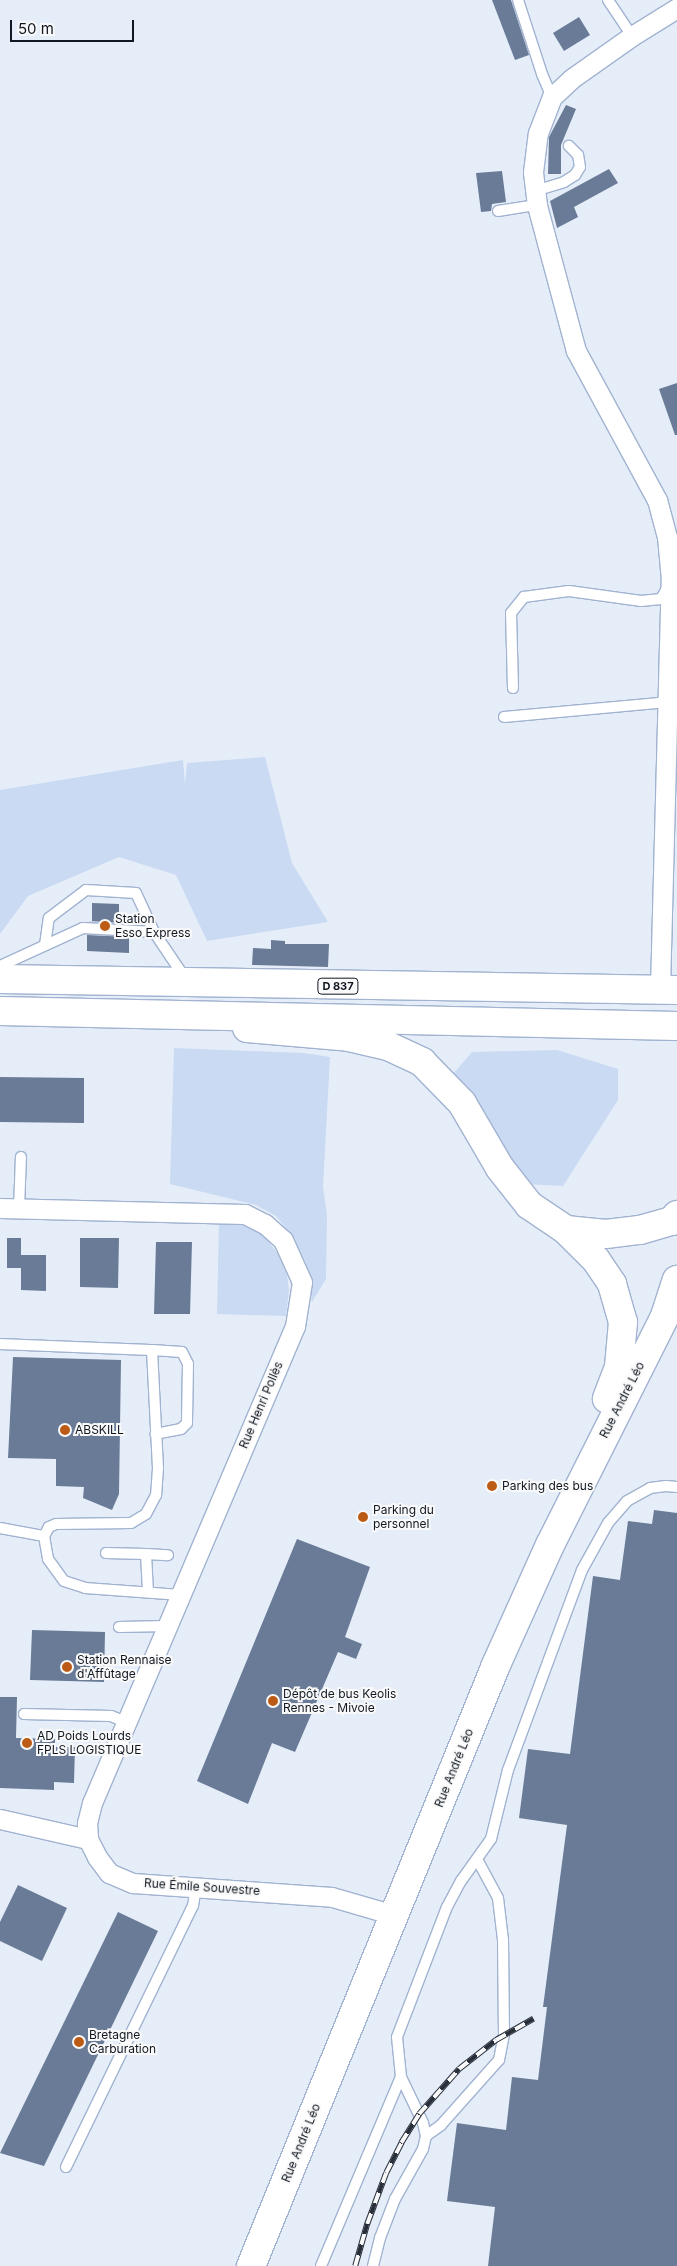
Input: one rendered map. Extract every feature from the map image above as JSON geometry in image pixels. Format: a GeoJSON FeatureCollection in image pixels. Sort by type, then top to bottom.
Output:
{"type":"FeatureCollection","features":[{"type":"Feature","properties":{"kind":"street"},"geometry":{"type":"LineString","coordinates":[[669,990],[668,699],[671,580],[667,537],[657,500],[576,351],[536,198],[532,172],[538,133],[552,97],[570,79],[632,36],[677,8]]}},
{"type":"Feature","properties":{"kind":"street","name":"D 837"},"geometry":{"type":"LineString","coordinates":[[0,979],[669,990]]}},
{"type":"Feature","properties":{"kind":"street"},"geometry":{"type":"LineString","coordinates":[[0,1011],[677,1026]]}},
{"type":"Feature","properties":{"kind":"street"},"geometry":{"type":"LineString","coordinates":[[211,1015],[231,1026],[349,1037],[388,1046],[422,1062],[462,1103],[500,1168],[529,1205],[566,1230],[596,1260],[612,1284],[623,1322],[619,1367],[598,1421],[592,1459]]}},
{"type":"Feature","properties":{"kind":"street","name":"Rue Henri Pollès"},"geometry":{"type":"LineString","coordinates":[[0,1208],[245,1214],[265,1224],[283,1240],[302,1282],[295,1326],[92,1803],[87,1823],[88,1839]]}},
{"type":"Feature","properties":{"kind":"street"},"geometry":{"type":"LineString","coordinates":[[566,1230],[606,1234],[640,1230],[672,1221],[677,1215]]}},
{"type":"Feature","properties":{"kind":"street","name":"Rue André Léo"},"geometry":{"type":"LineString","coordinates":[[251,2266],[496,1666],[550,1545],[665,1316],[677,1280]]}},
{"type":"Feature","properties":{"kind":"street"},"geometry":{"type":"LineString","coordinates":[[0,1819],[88,1839]]}},
{"type":"Feature","properties":{"kind":"street","name":"Rue Émile Souvestre"},"geometry":{"type":"LineString","coordinates":[[88,1839],[97,1857],[109,1873],[133,1883],[332,1897],[394,1915]]}},
{"type":"Feature","properties":{"kind":"lane"},"geometry":{"type":"LineString","coordinates":[[518,0],[542,74],[552,97]]}},
{"type":"Feature","properties":{"kind":"lane"},"geometry":{"type":"LineString","coordinates":[[608,0],[632,36]]}},
{"type":"Feature","properties":{"kind":"lane"},"geometry":{"type":"LineString","coordinates":[[498,211],[536,198],[575,175],[580,167],[578,155],[569,146]]}},
{"type":"Feature","properties":{"kind":"lane"},"geometry":{"type":"LineString","coordinates":[[513,688],[511,613],[524,597],[569,590],[641,601],[661,599],[671,580]]}},
{"type":"Feature","properties":{"kind":"lane"},"geometry":{"type":"LineString","coordinates":[[504,717],[659,703],[668,699]]}},
{"type":"Feature","properties":{"kind":"lane"},"geometry":{"type":"LineString","coordinates":[[45,945],[49,918],[86,890],[136,893],[154,932],[188,983]]}},
{"type":"Feature","properties":{"kind":"lane"},"geometry":{"type":"LineString","coordinates":[[0,966],[82,928],[154,932]]}},
{"type":"Feature","properties":{"kind":"lane"},"geometry":{"type":"LineString","coordinates":[[19,1208],[21,1157]]}},
{"type":"Feature","properties":{"kind":"lane"},"geometry":{"type":"LineString","coordinates":[[0,1344],[182,1352],[188,1364],[187,1423],[181,1429],[155,1434]]}},
{"type":"Feature","properties":{"kind":"lane"},"geometry":{"type":"LineString","coordinates":[[152,1350],[158,1468],[156,1495],[146,1514],[132,1523],[56,1524],[49,1527],[44,1536],[48,1558],[64,1580],[85,1588],[181,1595]]}},
{"type":"Feature","properties":{"kind":"lane"},"geometry":{"type":"LineString","coordinates":[[373,2266],[395,2199],[423,2149],[426,2136],[423,2124],[401,2077],[397,2036],[448,1907],[461,1881],[477,1859],[495,1827],[508,1770],[582,1570],[608,1524],[626,1502],[650,1488],[677,1487]]}},
{"type":"Feature","properties":{"kind":"lane"},"geometry":{"type":"LineString","coordinates":[[0,1528],[44,1536]]}},
{"type":"Feature","properties":{"kind":"lane"},"geometry":{"type":"LineString","coordinates":[[106,1553],[168,1555]]}},
{"type":"Feature","properties":{"kind":"lane"},"geometry":{"type":"LineString","coordinates":[[146,1554],[148,1592]]}},
{"type":"Feature","properties":{"kind":"lane"},"geometry":{"type":"LineString","coordinates":[[119,1627],[167,1626]]}},
{"type":"Feature","properties":{"kind":"lane"},"geometry":{"type":"LineString","coordinates":[[24,1714],[110,1716],[126,1722]]}},
{"type":"Feature","properties":{"kind":"lane"},"geometry":{"type":"LineString","coordinates":[[426,2136],[441,2125],[499,2060],[504,2035],[503,1940],[498,1898],[477,1859]]}},
{"type":"Feature","properties":{"kind":"lane"},"geometry":{"type":"LineString","coordinates":[[66,2167],[193,1906],[196,1887]]}},
{"type":"Feature","properties":{"kind":"lane"},"geometry":{"type":"LineString","coordinates":[[321,2266],[401,2077]]}},
{"type":"Feature","properties":{"kind":"shaded area"},"geometry":{"type":"Polygon","coordinates":[[[265,757],[292,863],[328,922],[207,941],[176,875],[119,857],[28,896],[0,934],[0,790],[183,760],[185,784],[187,763],[265,757]]]}},
{"type":"Feature","properties":{"kind":"shaded area"},"geometry":{"type":"Polygon","coordinates":[[[174,1048],[304,1053],[330,1057],[323,1187],[327,1215],[326,1279],[312,1302],[306,1263],[294,1238],[276,1216],[256,1205],[170,1184],[174,1048]]]}},
{"type":"Feature","properties":{"kind":"shaded area"},"geometry":{"type":"Polygon","coordinates":[[[557,1050],[618,1069],[618,1100],[563,1186],[524,1184],[453,1074],[472,1052],[557,1050]]]}},
{"type":"Feature","properties":{"kind":"shaded area"},"geometry":{"type":"Polygon","coordinates":[[[219,1222],[247,1223],[260,1231],[278,1254],[287,1275],[289,1291],[286,1316],[217,1314],[219,1222]]]}},
{"type":"Feature","properties":{"kind":"building"},"geometry":{"type":"Polygon","coordinates":[[[492,0],[511,0],[529,55],[515,60],[492,0]]]}},
{"type":"Feature","properties":{"kind":"building"},"geometry":{"type":"Polygon","coordinates":[[[579,17],[590,35],[564,51],[553,33],[579,17]]]}},
{"type":"Feature","properties":{"kind":"building"},"geometry":{"type":"Polygon","coordinates":[[[566,105],[576,109],[561,145],[561,174],[548,174],[549,137],[566,105]]]}},
{"type":"Feature","properties":{"kind":"building"},"geometry":{"type":"Polygon","coordinates":[[[609,169],[618,183],[574,207],[578,217],[557,228],[550,201],[609,169]]]}},
{"type":"Feature","properties":{"kind":"building"},"geometry":{"type":"Polygon","coordinates":[[[502,171],[506,202],[492,204],[491,211],[481,212],[476,173],[502,171]]]}},
{"type":"Feature","properties":{"kind":"building"},"geometry":{"type":"Polygon","coordinates":[[[677,383],[677,435],[675,435],[659,389],[677,383]]]}},
{"type":"Feature","properties":{"kind":"building"},"geometry":{"type":"Polygon","coordinates":[[[92,903],[119,904],[119,922],[122,923],[88,921],[92,921],[92,903]]]}},
{"type":"Feature","properties":{"kind":"building"},"geometry":{"type":"Polygon","coordinates":[[[87,935],[129,937],[129,953],[87,951],[87,935]]]}},
{"type":"Feature","properties":{"kind":"building"},"geometry":{"type":"Polygon","coordinates":[[[271,940],[285,941],[285,944],[329,944],[328,967],[252,965],[253,948],[271,949],[271,940]]]}},
{"type":"Feature","properties":{"kind":"building"},"geometry":{"type":"Polygon","coordinates":[[[0,1077],[84,1078],[84,1123],[0,1122],[0,1077]]]}},
{"type":"Feature","properties":{"kind":"building"},"geometry":{"type":"Polygon","coordinates":[[[7,1238],[21,1238],[21,1255],[46,1255],[46,1291],[21,1290],[21,1268],[7,1268],[7,1238]]]}},
{"type":"Feature","properties":{"kind":"building"},"geometry":{"type":"Polygon","coordinates":[[[80,1238],[119,1238],[118,1288],[80,1287],[80,1238]]]}},
{"type":"Feature","properties":{"kind":"building"},"geometry":{"type":"Polygon","coordinates":[[[156,1242],[192,1242],[190,1314],[154,1314],[156,1242]]]}},
{"type":"Feature","properties":{"kind":"building","name":"ABSKILL"},"geometry":{"type":"Polygon","coordinates":[[[13,1357],[121,1360],[119,1494],[112,1510],[83,1498],[84,1487],[56,1486],[56,1459],[8,1458],[13,1357]]]}},
{"type":"Feature","properties":{"kind":"building"},"geometry":{"type":"Polygon","coordinates":[[[654,1510],[677,1513],[677,2266],[488,2266],[495,2207],[447,2201],[457,2123],[506,2130],[512,2077],[538,2080],[547,2007],[543,2007],[567,1825],[519,1818],[528,1749],[570,1754],[593,1576],[620,1580],[628,1521],[652,1524],[654,1510]]]}},
{"type":"Feature","properties":{"kind":"building","name":"Dépôt de bus Keolis Rennes - Mivoie"},"geometry":{"type":"Polygon","coordinates":[[[297,1539],[370,1567],[345,1637],[362,1644],[356,1659],[338,1652],[295,1752],[272,1743],[248,1804],[197,1781],[297,1539]]]}},
{"type":"Feature","properties":{"kind":"building","name":"Station Rennaise d'Affûtage"},"geometry":{"type":"Polygon","coordinates":[[[32,1630],[105,1632],[104,1682],[30,1680],[32,1630]]]}},
{"type":"Feature","properties":{"kind":"building","name":"AD Poids Lourds FPLS LOGISTIQUE"},"geometry":{"type":"Polygon","coordinates":[[[0,1697],[17,1697],[16,1738],[55,1739],[55,1747],[75,1747],[74,1783],[54,1782],[54,1790],[0,1788],[0,1697]]]}},
{"type":"Feature","properties":{"kind":"building"},"geometry":{"type":"Polygon","coordinates":[[[18,1885],[67,1908],[42,1961],[0,1941],[0,1922],[18,1885]]]}},
{"type":"Feature","properties":{"kind":"building","name":"Bretagne Carburation"},"geometry":{"type":"Polygon","coordinates":[[[118,1912],[158,1931],[44,2166],[0,2153],[118,1912]]]}},
{"type":"Feature","properties":{"kind":"railway"},"geometry":{"type":"LineString","coordinates":[[355,2266],[367,2224],[386,2173],[401,2143],[419,2114],[459,2069],[496,2040],[533,2019]]}},
{"type":"Feature","properties":{"kind":"place","name":"Station Esso Express"},"geometry":{"type":"Point","coordinates":[105,926]}},
{"type":"Feature","properties":{"kind":"place","name":"ABSKILL"},"geometry":{"type":"Point","coordinates":[65,1430]}},
{"type":"Feature","properties":{"kind":"place","name":"Parking des bus"},"geometry":{"type":"Point","coordinates":[492,1486]}},
{"type":"Feature","properties":{"kind":"place","name":"Parking du personnel"},"geometry":{"type":"Point","coordinates":[363,1517]}},
{"type":"Feature","properties":{"kind":"place","name":"Station Rennaise d'Affûtage"},"geometry":{"type":"Point","coordinates":[67,1667]}},
{"type":"Feature","properties":{"kind":"place","name":"Dépôt de bus Keolis Rennes - Mivoie"},"geometry":{"type":"Point","coordinates":[273,1701]}},
{"type":"Feature","properties":{"kind":"place","name":"AD Poids Lourds FPLS LOGISTIQUE"},"geometry":{"type":"Point","coordinates":[27,1743]}},
{"type":"Feature","properties":{"kind":"place","name":"Bretagne Carburation"},"geometry":{"type":"Point","coordinates":[79,2042]}}]}
